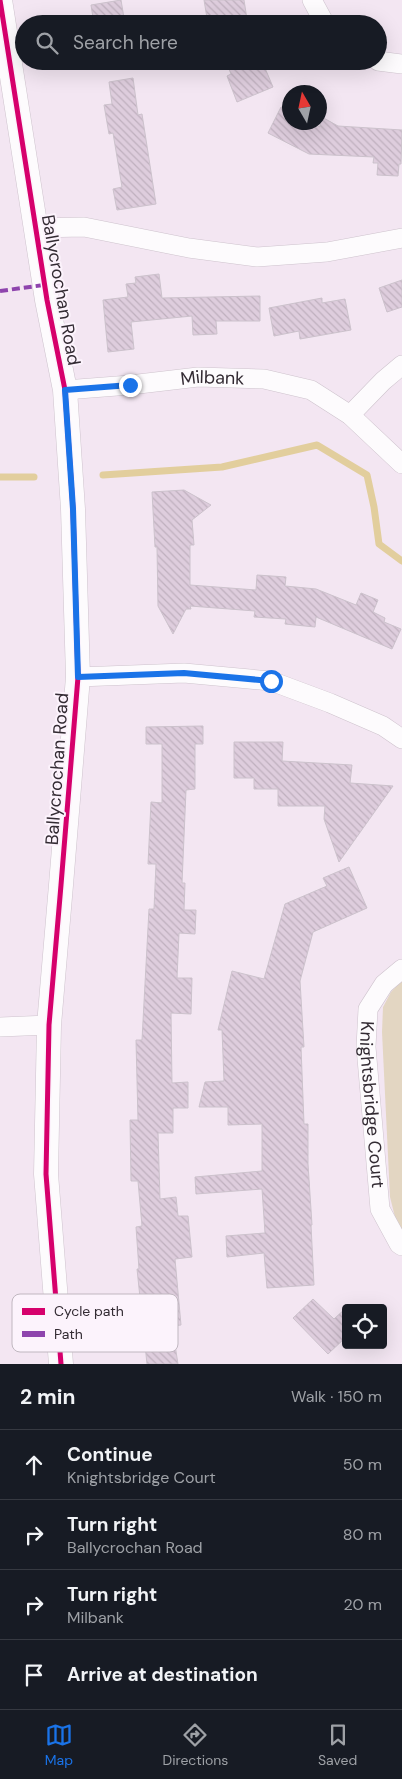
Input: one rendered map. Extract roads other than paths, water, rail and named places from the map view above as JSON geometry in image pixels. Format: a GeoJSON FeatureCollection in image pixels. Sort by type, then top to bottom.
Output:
{"type":"FeatureCollection","features":[{"type":"Feature","properties":{"kind":"street","name":"Ballycrochan Road"},"geometry":{"type":"LineString","coordinates":[[0,0],[35,228],[65,390],[73,509],[78,677],[62,885],[48,1025],[46,1174],[55,1294]]}},
{"type":"Feature","properties":{"kind":"street"},"geometry":{"type":"LineString","coordinates":[[312,0],[320,15]]}},
{"type":"Feature","properties":{"kind":"street"},"geometry":{"type":"LineString","coordinates":[[387,62],[402,64]]}},
{"type":"Feature","properties":{"kind":"street"},"geometry":{"type":"LineString","coordinates":[[35,228],[84,227],[189,248],[257,257],[327,252],[402,238]]}},
{"type":"Feature","properties":{"kind":"street"},"geometry":{"type":"LineString","coordinates":[[350,415],[383,381],[402,366]]}},
{"type":"Feature","properties":{"kind":"street","name":"Milbank"},"geometry":{"type":"LineString","coordinates":[[65,390],[198,377],[264,379],[311,390],[350,415],[402,464]]}},
{"type":"Feature","properties":{"kind":"street"},"geometry":{"type":"LineString","coordinates":[[78,677],[184,673],[271,681],[357,714],[383,726],[402,738]]}},
{"type":"Feature","properties":{"kind":"street","name":"Knightsbridge Court"},"geometry":{"type":"LineString","coordinates":[[402,969],[384,984],[368,1009],[366,1047],[380,1209],[399,1244],[402,1246]]}},
{"type":"Feature","properties":{"kind":"street"},"geometry":{"type":"LineString","coordinates":[[0,1027],[48,1025]]}},
{"type":"Feature","properties":{"kind":"waterway"},"geometry":{"type":"LineString","coordinates":[[103,475],[222,467],[317,445],[367,475],[379,544],[402,561]]}},
{"type":"Feature","properties":{"kind":"waterway"},"geometry":{"type":"LineString","coordinates":[[0,477],[34,477]]}}]}
